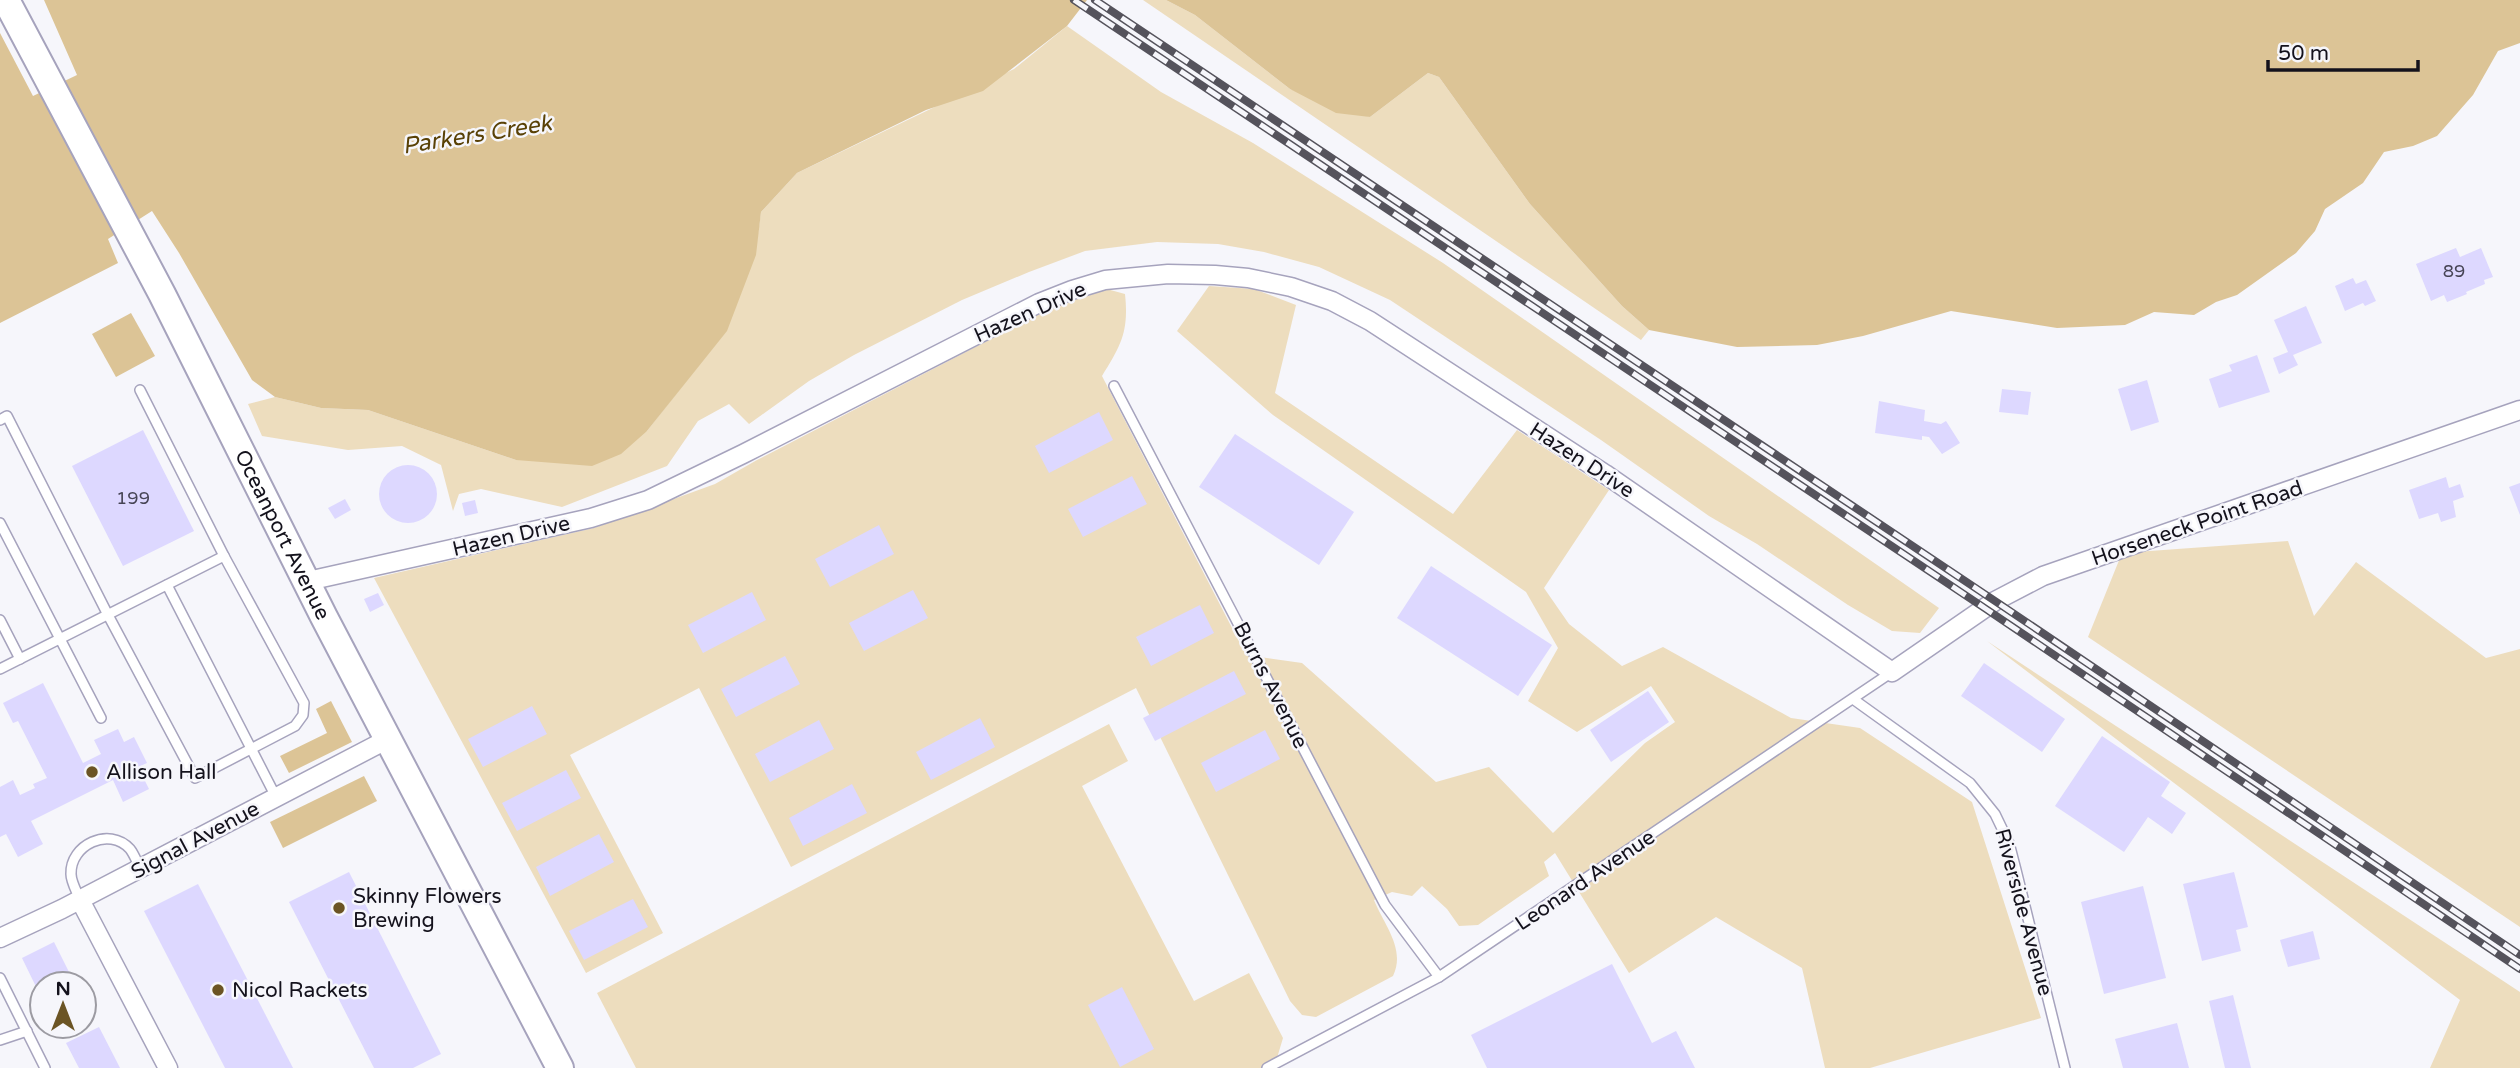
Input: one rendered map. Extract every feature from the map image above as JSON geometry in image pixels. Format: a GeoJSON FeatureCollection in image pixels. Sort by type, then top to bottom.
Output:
{"type":"FeatureCollection","features":[{"type":"Feature","properties":{"kind":"main road","name":"Oceanport Avenue"},"geometry":{"type":"LineString","coordinates":[[6,0],[162,294],[273,518],[560,1068]]}},
{"type":"Feature","properties":{"kind":"street","name":"Hazen Drive"},"geometry":{"type":"LineString","coordinates":[[308,581],[591,518],[648,500],[1039,303],[1105,280],[1168,274],[1215,275],[1248,278],[1290,287],[1332,301],[1370,321],[1605,474],[1892,672]]}},
{"type":"Feature","properties":{"kind":"street","name":"Horseneck Point Road"},"geometry":{"type":"LineString","coordinates":[[1892,672],[1995,601],[2043,576],[2520,410]]}},
{"type":"Feature","properties":{"kind":"street","name":"Signal Avenue"},"geometry":{"type":"LineString","coordinates":[[0,938],[80,900],[388,739]]}},
{"type":"Feature","properties":{"kind":"street"},"geometry":{"type":"LineString","coordinates":[[80,900],[168,1068]]}},
{"type":"Feature","properties":{"kind":"lane","name":"Burns Avenue"},"geometry":{"type":"LineString","coordinates":[[1114,386],[1385,905],[1439,977]]}},
{"type":"Feature","properties":{"kind":"lane"},"geometry":{"type":"LineString","coordinates":[[0,420],[7,416],[195,778],[295,726],[303,715],[304,703],[224,556],[140,390]]}},
{"type":"Feature","properties":{"kind":"lane"},"geometry":{"type":"LineString","coordinates":[[0,523],[101,718]]}},
{"type":"Feature","properties":{"kind":"lane"},"geometry":{"type":"LineString","coordinates":[[0,669],[224,556]]}},
{"type":"Feature","properties":{"kind":"lane"},"geometry":{"type":"LineString","coordinates":[[167,585],[276,797]]}},
{"type":"Feature","properties":{"kind":"lane"},"geometry":{"type":"LineString","coordinates":[[0,620],[20,659]]}},
{"type":"Feature","properties":{"kind":"lane","name":"Leonard Avenue"},"geometry":{"type":"LineString","coordinates":[[1267,1068],[1439,977],[1892,672]]}},
{"type":"Feature","properties":{"kind":"lane","name":"Riverside Avenue"},"geometry":{"type":"LineString","coordinates":[[1853,699],[1970,783],[1995,814],[2009,843],[2017,870],[2065,1068]]}},
{"type":"Feature","properties":{"kind":"lane"},"geometry":{"type":"LineString","coordinates":[[80,900],[70,876],[77,853],[86,845],[108,838],[117,840],[130,849],[140,868]]}},
{"type":"Feature","properties":{"kind":"lane"},"geometry":{"type":"LineString","coordinates":[[0,978],[45,1068]]}},
{"type":"Feature","properties":{"kind":"lane"},"geometry":{"type":"LineString","coordinates":[[0,1040],[27,1031]]}},
{"type":"Feature","properties":{"kind":"shaded area"},"geometry":{"type":"Polygon","coordinates":[[[1143,0],[1166,0],[1195,15],[1290,89],[1370,117],[1428,73],[1439,77],[1530,204],[1622,306],[1649,330],[1641,340],[1143,0]]]}},
{"type":"Feature","properties":{"kind":"shaded area"},"geometry":{"type":"Polygon","coordinates":[[[1067,26],[1161,92],[1253,143],[1443,263],[1939,608],[1920,633],[1892,631],[1709,516],[1601,440],[1390,300],[1319,267],[1264,252],[1218,244],[1157,242],[1085,251],[1029,272],[962,300],[854,355],[809,381],[749,424],[729,404],[698,421],[667,466],[562,507],[481,489],[459,494],[453,511],[441,465],[402,446],[348,450],[262,436],[248,404],[275,397],[321,408],[368,410],[516,460],[647,431],[683,385],[747,274],[755,255],[761,212],[797,173],[1014,69],[1067,26]]]}},
{"type":"Feature","properties":{"kind":"shaded area"},"geometry":{"type":"Polygon","coordinates":[[[1209,286],[1254,289],[1296,305],[1275,393],[1453,514],[1517,430],[1609,490],[1544,588],[1569,624],[1622,666],[1663,647],[1791,718],[1860,728],[1972,802],[2041,1018],[1870,1068],[1825,1068],[1802,968],[1716,917],[1629,973],[1555,853],[1544,862],[1549,876],[1478,925],[1459,926],[1447,909],[1422,886],[1412,896],[1392,892],[1374,900],[1395,947],[1397,956],[1393,976],[1316,1017],[1302,1015],[1290,1001],[1136,688],[791,867],[699,688],[570,755],[663,933],[586,973],[374,578],[594,528],[715,484],[1055,306],[1103,288],[1125,294],[1126,318],[1122,338],[1102,376],[1246,655],[1302,663],[1436,782],[1489,767],[1553,833],[1645,743],[1675,722],[1651,686],[1577,732],[1528,701],[1558,648],[1526,592],[1273,415],[1177,331],[1209,286]]]}},
{"type":"Feature","properties":{"kind":"shaded area"},"geometry":{"type":"Polygon","coordinates":[[[2288,541],[2314,616],[2356,562],[2486,658],[2520,649],[2520,927],[2088,637],[2122,553],[2288,541]]]}},
{"type":"Feature","properties":{"kind":"shaded area"},"geometry":{"type":"Polygon","coordinates":[[[1987,641],[2520,992],[2520,1068],[2430,1068],[2460,1000],[1987,641]]]}},
{"type":"Feature","properties":{"kind":"shaded area"},"geometry":{"type":"Polygon","coordinates":[[[1109,724],[1128,761],[1082,786],[1194,1001],[1249,973],[1283,1038],[1274,1068],[636,1068],[597,993],[1109,724]]]}},
{"type":"Feature","properties":{"kind":"water","name":"Parkers Creek"},"geometry":{"type":"Polygon","coordinates":[[[44,0],[1087,0],[1067,26],[983,91],[926,110],[797,173],[761,212],[756,255],[727,331],[647,431],[621,454],[592,466],[516,460],[368,410],[321,408],[275,397],[252,380],[152,211],[108,239],[118,263],[0,323],[0,33],[33,96],[77,75],[44,0]]]}},
{"type":"Feature","properties":{"kind":"water"},"geometry":{"type":"Polygon","coordinates":[[[1166,0],[2520,0],[2520,43],[2498,51],[2473,95],[2437,136],[2413,146],[2384,152],[2363,183],[2325,209],[2315,231],[2296,253],[2237,295],[2216,302],[2194,315],[2154,312],[2125,325],[2057,328],[1951,311],[1863,336],[1817,345],[1737,347],[1649,330],[1622,306],[1530,204],[1439,77],[1428,73],[1370,117],[1336,113],[1290,89],[1195,15],[1166,0]]]}},
{"type":"Feature","properties":{"kind":"water"},"geometry":{"type":"Polygon","coordinates":[[[131,313],[155,356],[116,377],[92,334],[131,313]]]}},
{"type":"Feature","properties":{"kind":"water"},"geometry":{"type":"Polygon","coordinates":[[[331,701],[352,742],[289,773],[280,756],[327,733],[316,709],[331,701]]]}},
{"type":"Feature","properties":{"kind":"water"},"geometry":{"type":"Polygon","coordinates":[[[364,776],[377,801],[283,848],[270,822],[364,776]]]}},
{"type":"Feature","properties":{"kind":"building"},"geometry":{"type":"Polygon","coordinates":[[[2456,248],[2460,257],[2481,248],[2493,277],[2484,280],[2485,284],[2466,292],[2467,294],[2447,302],[2444,295],[2431,301],[2416,264],[2456,248]]]}},
{"type":"Feature","properties":{"kind":"building"},"geometry":{"type":"Polygon","coordinates":[[[2353,278],[2356,284],[2366,280],[2376,301],[2345,311],[2335,286],[2353,278]]]}},
{"type":"Feature","properties":{"kind":"building"},"geometry":{"type":"Polygon","coordinates":[[[2306,306],[2322,343],[2293,355],[2298,365],[2279,374],[2273,358],[2288,352],[2274,320],[2306,306]]]}},
{"type":"Feature","properties":{"kind":"building"},"geometry":{"type":"Polygon","coordinates":[[[2257,355],[2270,392],[2219,408],[2209,379],[2232,371],[2229,365],[2257,355]]]}},
{"type":"Feature","properties":{"kind":"building"},"geometry":{"type":"Polygon","coordinates":[[[2147,380],[2159,422],[2131,431],[2118,389],[2147,380]]]}},
{"type":"Feature","properties":{"kind":"building"},"geometry":{"type":"Polygon","coordinates":[[[2002,389],[2031,392],[2028,415],[1999,412],[2002,389]]]}},
{"type":"Feature","properties":{"kind":"building"},"geometry":{"type":"Polygon","coordinates":[[[1879,401],[1925,410],[1924,421],[1941,424],[1946,421],[1960,443],[1942,454],[1929,437],[1922,436],[1922,440],[1875,433],[1879,401]]]}},
{"type":"Feature","properties":{"kind":"building"},"geometry":{"type":"Polygon","coordinates":[[[1099,412],[1113,440],[1049,473],[1035,446],[1099,412]]]}},
{"type":"Feature","properties":{"kind":"building"},"geometry":{"type":"Polygon","coordinates":[[[143,430],[194,531],[123,566],[72,466],[143,430]]]}},
{"type":"Feature","properties":{"kind":"building"},"geometry":{"type":"Polygon","coordinates":[[[1235,434],[1354,512],[1319,565],[1199,487],[1235,434]]]}},
{"type":"Feature","properties":{"kind":"building"},"geometry":{"type":"Polygon","coordinates":[[[402,465],[414,465],[429,473],[437,488],[437,500],[429,515],[414,523],[402,523],[387,515],[379,500],[379,488],[387,473],[402,465]]]}},
{"type":"Feature","properties":{"kind":"building"},"geometry":{"type":"Polygon","coordinates":[[[1132,476],[1147,504],[1083,537],[1068,509],[1132,476]]]}},
{"type":"Feature","properties":{"kind":"building"},"geometry":{"type":"Polygon","coordinates":[[[2446,477],[2449,488],[2460,484],[2464,497],[2453,501],[2456,517],[2441,522],[2438,513],[2419,519],[2409,490],[2446,477]]]}},
{"type":"Feature","properties":{"kind":"building"},"geometry":{"type":"Polygon","coordinates":[[[2520,483],[2520,515],[2509,487],[2520,483]]]}},
{"type":"Feature","properties":{"kind":"building"},"geometry":{"type":"Polygon","coordinates":[[[345,499],[351,510],[335,519],[328,508],[345,499]]]}},
{"type":"Feature","properties":{"kind":"building"},"geometry":{"type":"Polygon","coordinates":[[[475,500],[478,513],[465,516],[462,503],[475,500]]]}},
{"type":"Feature","properties":{"kind":"building"},"geometry":{"type":"Polygon","coordinates":[[[879,525],[894,554],[830,587],[815,559],[879,525]]]}},
{"type":"Feature","properties":{"kind":"building"},"geometry":{"type":"Polygon","coordinates":[[[1431,566],[1552,645],[1518,696],[1397,618],[1431,566]]]}},
{"type":"Feature","properties":{"kind":"building"},"geometry":{"type":"Polygon","coordinates":[[[913,590],[928,618],[864,651],[849,623],[913,590]]]}},
{"type":"Feature","properties":{"kind":"building"},"geometry":{"type":"Polygon","coordinates":[[[752,592],[766,620],[703,653],[688,625],[752,592]]]}},
{"type":"Feature","properties":{"kind":"building"},"geometry":{"type":"Polygon","coordinates":[[[378,593],[384,605],[370,612],[364,599],[378,593]]]}},
{"type":"Feature","properties":{"kind":"building"},"geometry":{"type":"Polygon","coordinates":[[[1200,605],[1214,633],[1151,666],[1136,637],[1200,605]]]}},
{"type":"Feature","properties":{"kind":"building"},"geometry":{"type":"Polygon","coordinates":[[[785,656],[800,684],[736,717],[721,689],[785,656]]]}},
{"type":"Feature","properties":{"kind":"building"},"geometry":{"type":"Polygon","coordinates":[[[1984,663],[2065,719],[2042,752],[1961,696],[1984,663]]]}},
{"type":"Feature","properties":{"kind":"building"},"geometry":{"type":"Polygon","coordinates":[[[1234,671],[1246,694],[1155,741],[1143,718],[1234,671]]]}},
{"type":"Feature","properties":{"kind":"building","name":"Allison Hall"},"geometry":{"type":"Polygon","coordinates":[[[43,683],[83,763],[101,754],[94,740],[118,729],[124,742],[134,737],[147,763],[138,767],[149,789],[123,802],[113,780],[31,821],[43,844],[18,857],[6,834],[0,837],[0,787],[13,780],[20,795],[35,788],[33,784],[47,778],[18,721],[13,723],[3,703],[43,683]]]}},
{"type":"Feature","properties":{"kind":"building"},"geometry":{"type":"Polygon","coordinates":[[[1648,691],[1669,722],[1611,762],[1590,730],[1648,691]]]}},
{"type":"Feature","properties":{"kind":"building"},"geometry":{"type":"Polygon","coordinates":[[[532,706],[547,734],[483,767],[468,739],[532,706]]]}},
{"type":"Feature","properties":{"kind":"building"},"geometry":{"type":"Polygon","coordinates":[[[980,718],[995,747],[931,780],[916,752],[980,718]]]}},
{"type":"Feature","properties":{"kind":"building"},"geometry":{"type":"Polygon","coordinates":[[[819,720],[834,749],[770,782],[755,754],[819,720]]]}},
{"type":"Feature","properties":{"kind":"building"},"geometry":{"type":"Polygon","coordinates":[[[1265,730],[1280,759],[1216,792],[1201,763],[1265,730]]]}},
{"type":"Feature","properties":{"kind":"building"},"geometry":{"type":"Polygon","coordinates":[[[2102,736],[2170,782],[2161,796],[2186,813],[2172,834],[2148,817],[2124,852],[2055,806],[2102,736]]]}},
{"type":"Feature","properties":{"kind":"building"},"geometry":{"type":"Polygon","coordinates":[[[566,770],[581,798],[517,831],[502,803],[566,770]]]}},
{"type":"Feature","properties":{"kind":"building"},"geometry":{"type":"Polygon","coordinates":[[[852,784],[867,813],[803,846],[789,818],[852,784]]]}},
{"type":"Feature","properties":{"kind":"building"},"geometry":{"type":"Polygon","coordinates":[[[599,834],[614,862],[550,896],[536,867],[599,834]]]}},
{"type":"Feature","properties":{"kind":"building"},"geometry":{"type":"Polygon","coordinates":[[[349,872],[441,1054],[413,1068],[374,1068],[289,902],[349,872]]]}},
{"type":"Feature","properties":{"kind":"building"},"geometry":{"type":"Polygon","coordinates":[[[2234,872],[2248,927],[2236,930],[2241,951],[2202,961],[2183,884],[2234,872]]]}},
{"type":"Feature","properties":{"kind":"building","name":"Nicol Rackets"},"geometry":{"type":"Polygon","coordinates":[[[198,884],[293,1068],[225,1068],[144,911],[198,884]]]}},
{"type":"Feature","properties":{"kind":"building"},"geometry":{"type":"Polygon","coordinates":[[[2143,886],[2166,978],[2104,994],[2081,902],[2143,886]]]}},
{"type":"Feature","properties":{"kind":"building"},"geometry":{"type":"Polygon","coordinates":[[[633,899],[648,927],[584,960],[569,931],[633,899]]]}},
{"type":"Feature","properties":{"kind":"building"},"geometry":{"type":"Polygon","coordinates":[[[2313,931],[2320,959],[2288,967],[2280,940],[2313,931]]]}},
{"type":"Feature","properties":{"kind":"building"},"geometry":{"type":"Polygon","coordinates":[[[54,942],[68,970],[28,970],[22,958],[54,942]]]}},
{"type":"Feature","properties":{"kind":"building"},"geometry":{"type":"Polygon","coordinates":[[[1612,964],[1652,1043],[1676,1031],[1695,1068],[1487,1068],[1471,1035],[1612,964]]]}},
{"type":"Feature","properties":{"kind":"building"},"geometry":{"type":"Polygon","coordinates":[[[1122,987],[1154,1049],[1120,1067],[1088,1005],[1122,987]]]}},
{"type":"Feature","properties":{"kind":"building"},"geometry":{"type":"Polygon","coordinates":[[[2233,995],[2251,1068],[2225,1068],[2209,1001],[2233,995]]]}},
{"type":"Feature","properties":{"kind":"building"},"geometry":{"type":"Polygon","coordinates":[[[2177,1023],[2189,1068],[2123,1068],[2115,1039],[2177,1023]]]}},
{"type":"Feature","properties":{"kind":"building"},"geometry":{"type":"Polygon","coordinates":[[[98,1027],[120,1068],[79,1068],[66,1043],[72,1040],[98,1040],[98,1027]]]}},
{"type":"Feature","properties":{"kind":"railway"},"geometry":{"type":"LineString","coordinates":[[1074,0],[2520,969]]}},
{"type":"Feature","properties":{"kind":"railway"},"geometry":{"type":"LineString","coordinates":[[1095,0],[2520,955]]}},
{"type":"Feature","properties":{"kind":"place","name":"Allison Hall"},"geometry":{"type":"Point","coordinates":[92,772]}},
{"type":"Feature","properties":{"kind":"place","name":"Skinny Flowers Brewing"},"geometry":{"type":"Point","coordinates":[339,908]}},
{"type":"Feature","properties":{"kind":"place","name":"Nicol Rackets"},"geometry":{"type":"Point","coordinates":[218,990]}}]}
